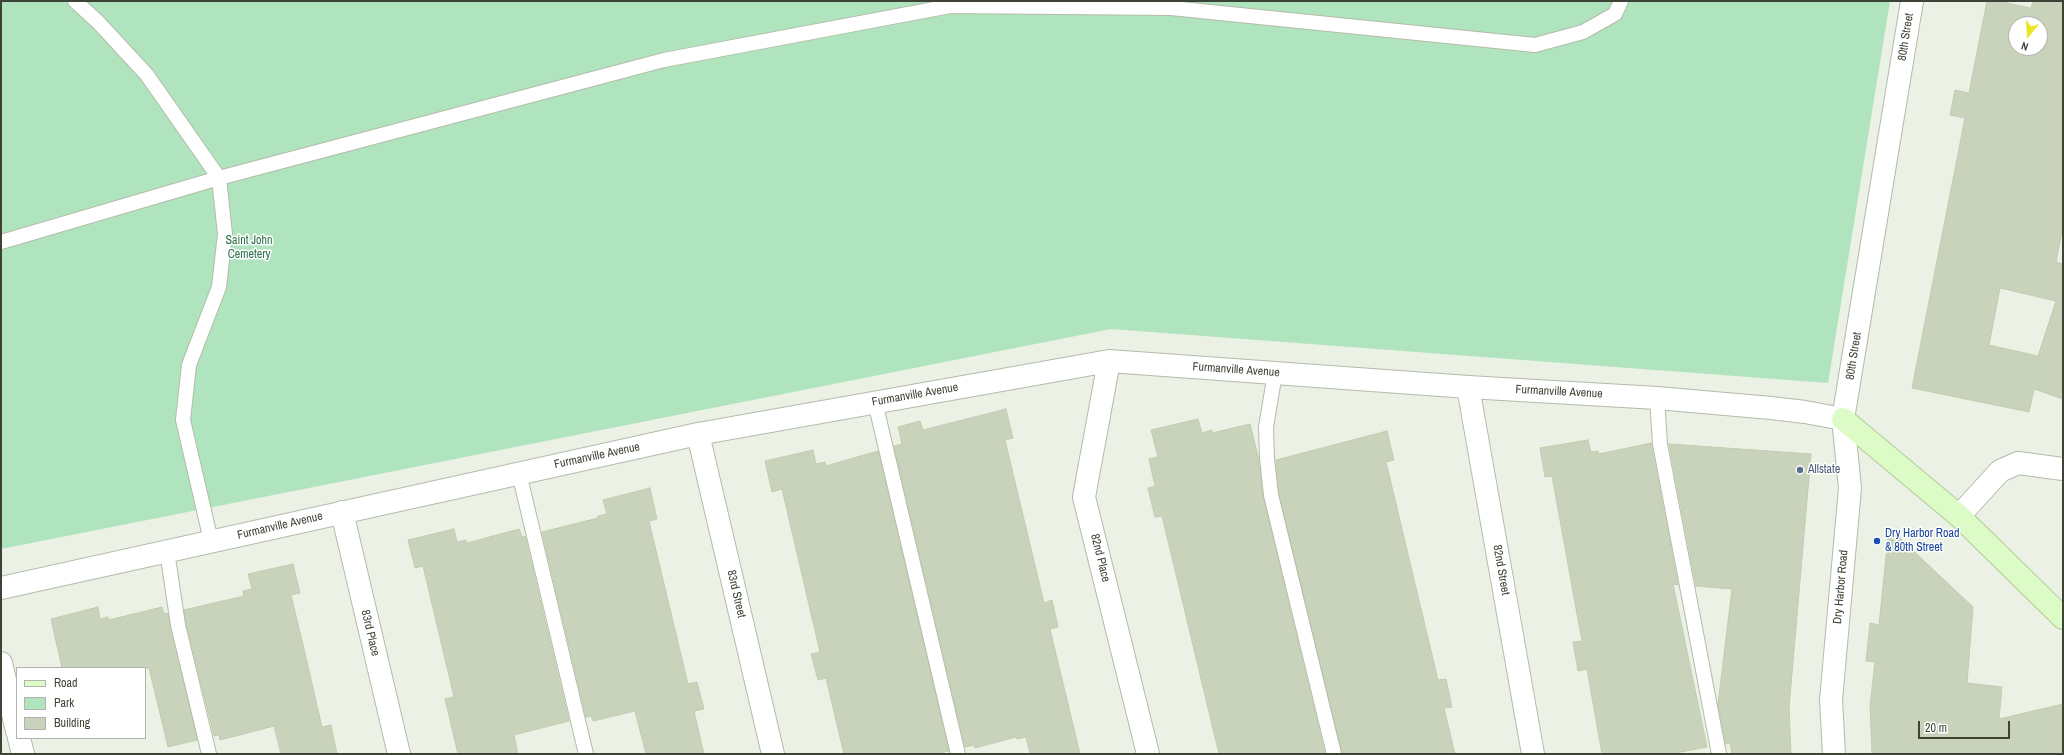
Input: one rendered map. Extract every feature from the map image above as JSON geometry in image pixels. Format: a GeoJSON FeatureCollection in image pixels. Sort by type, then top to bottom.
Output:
{"type":"FeatureCollection","features":[{"type":"Feature","properties":{"kind":"street","name":"80th Street"},"geometry":{"type":"LineString","coordinates":[[1843,419],[1912,1]]}},
{"type":"Feature","properties":{"kind":"street","name":"Furmanville Avenue"},"geometry":{"type":"LineString","coordinates":[[1,588],[698,434],[1109,361],[1468,387],[1657,398],[1785,409],[1843,419]]}},
{"type":"Feature","properties":{"kind":"street","name":"82nd Place"},"geometry":{"type":"LineString","coordinates":[[1109,361],[1084,497],[1148,754]]}},
{"type":"Feature","properties":{"kind":"street","name":"82nd Street"},"geometry":{"type":"LineString","coordinates":[[1468,387],[1533,754]]}},
{"type":"Feature","properties":{"kind":"street"},"geometry":{"type":"LineString","coordinates":[[1843,419],[1959,516],[2063,618]]}},
{"type":"Feature","properties":{"kind":"street","name":"Dry Harbor Road"},"geometry":{"type":"LineString","coordinates":[[1834,754],[1831,700],[1850,488],[1843,419]]}},
{"type":"Feature","properties":{"kind":"street","name":"83rd Street"},"geometry":{"type":"LineString","coordinates":[[698,434],[774,754]]}},
{"type":"Feature","properties":{"kind":"street"},"geometry":{"type":"LineString","coordinates":[[1959,516],[2000,471],[2018,463],[2063,469]]}},
{"type":"Feature","properties":{"kind":"street","name":"83rd Place"},"geometry":{"type":"LineString","coordinates":[[342,512],[398,754]]}},
{"type":"Feature","properties":{"kind":"street"},"geometry":{"type":"LineString","coordinates":[[1,663],[16,727]]}},
{"type":"Feature","properties":{"kind":"street"},"geometry":{"type":"LineString","coordinates":[[19,739],[22,754]]}},
{"type":"Feature","properties":{"kind":"lane"},"geometry":{"type":"LineString","coordinates":[[75,1],[98,22],[147,75],[219,178],[225,234],[219,287],[189,365],[182,420],[211,541]]}},
{"type":"Feature","properties":{"kind":"lane"},"geometry":{"type":"LineString","coordinates":[[1,242],[219,178],[664,60],[950,3],[1171,8],[1535,45],[1583,32],[1615,14],[1621,1]]}},
{"type":"Feature","properties":{"kind":"lane"},"geometry":{"type":"LineString","coordinates":[[1275,373],[1266,427],[1267,458],[1271,495],[1334,754]]}},
{"type":"Feature","properties":{"kind":"lane"},"geometry":{"type":"LineString","coordinates":[[1657,398],[1660,444],[1719,754]]}},
{"type":"Feature","properties":{"kind":"lane"},"geometry":{"type":"LineString","coordinates":[[875,402],[958,754]]}},
{"type":"Feature","properties":{"kind":"lane"},"geometry":{"type":"LineString","coordinates":[[519,473],[586,754]]}},
{"type":"Feature","properties":{"kind":"lane"},"geometry":{"type":"LineString","coordinates":[[167,551],[178,625],[208,754]]}},
{"type":"Feature","properties":{"kind":"green space","name":"Saint John Cemetery"},"geometry":{"type":"Polygon","coordinates":[[[1,1],[1890,1],[1828,383],[1111,329],[1,549],[1,1]]]}},
{"type":"Feature","properties":{"kind":"building"},"geometry":{"type":"Polygon","coordinates":[[[1987,1],[1997,1],[2031,8],[2033,1],[2063,1],[2063,226],[2056,262],[2063,264],[2063,399],[2034,389],[2029,412],[1912,388],[1965,118],[1950,115],[1955,90],[1969,93],[1987,1]],[[2000,288],[1989,345],[2038,356],[2056,301],[2000,288]]]}},
{"type":"Feature","properties":{"kind":"building"},"geometry":{"type":"Polygon","coordinates":[[[1006,409],[1013,438],[1005,440],[1044,603],[1052,600],[1058,627],[1050,629],[1080,754],[1030,754],[1026,737],[1017,739],[1016,737],[975,748],[974,745],[965,747],[894,446],[902,444],[898,427],[920,421],[923,430],[1006,409]]]}},
{"type":"Feature","properties":{"kind":"building"},"geometry":{"type":"Polygon","coordinates":[[[1198,419],[1202,433],[1212,430],[1212,433],[1250,424],[1258,456],[1263,497],[1325,754],[1219,754],[1162,516],[1155,517],[1148,488],[1155,486],[1149,459],[1158,457],[1151,430],[1198,419]]]}},
{"type":"Feature","properties":{"kind":"building"},"geometry":{"type":"Polygon","coordinates":[[[1387,431],[1394,460],[1386,462],[1438,680],[1446,679],[1452,707],[1444,708],[1455,754],[1342,754],[1279,494],[1276,460],[1387,431]]]}},
{"type":"Feature","properties":{"kind":"building"},"geometry":{"type":"Polygon","coordinates":[[[1588,440],[1591,452],[1598,451],[1599,454],[1651,443],[1678,585],[1673,584],[1707,747],[1670,754],[1602,754],[1587,669],[1578,671],[1573,642],[1582,641],[1552,476],[1545,477],[1540,448],[1588,440]]]}},
{"type":"Feature","properties":{"kind":"building"},"geometry":{"type":"Polygon","coordinates":[[[1669,444],[1811,454],[1789,708],[1791,754],[1732,754],[1730,743],[1726,744],[1718,704],[1732,589],[1696,586],[1669,444]]]}},
{"type":"Feature","properties":{"kind":"building"},"geometry":{"type":"Polygon","coordinates":[[[813,450],[816,464],[825,462],[826,466],[878,451],[949,751],[936,754],[844,754],[826,678],[818,680],[811,654],[820,652],[782,489],[772,492],[765,461],[813,450]]]}},
{"type":"Feature","properties":{"kind":"building"},"geometry":{"type":"Polygon","coordinates":[[[650,488],[657,519],[649,521],[688,684],[697,682],[704,709],[694,711],[704,754],[646,754],[635,711],[593,721],[591,716],[586,717],[542,532],[598,518],[598,516],[607,514],[603,500],[650,488]]]}},
{"type":"Feature","properties":{"kind":"building"},"geometry":{"type":"Polygon","coordinates":[[[1889,528],[1973,607],[1967,683],[2002,687],[1999,719],[2063,704],[2063,754],[1872,754],[1870,706],[1875,662],[1866,661],[1870,623],[1879,625],[1889,528]]]}},
{"type":"Feature","properties":{"kind":"building"},"geometry":{"type":"Polygon","coordinates":[[[454,529],[457,542],[466,540],[467,543],[519,529],[522,537],[525,536],[569,721],[514,735],[518,754],[458,754],[445,699],[454,697],[423,566],[415,568],[408,540],[454,529]]]}},
{"type":"Feature","properties":{"kind":"building"},"geometry":{"type":"Polygon","coordinates":[[[293,564],[300,593],[291,595],[322,727],[331,725],[337,754],[281,754],[274,726],[220,740],[219,735],[214,736],[186,623],[184,610],[244,596],[243,591],[252,589],[248,574],[293,564]]]}},
{"type":"Feature","properties":{"kind":"building"},"geometry":{"type":"Polygon","coordinates":[[[98,607],[100,619],[108,617],[109,620],[162,607],[164,614],[168,613],[197,740],[168,747],[149,668],[62,667],[51,619],[98,607]]]}},
{"type":"Feature","properties":{"kind":"place","name":"Allstate"},"geometry":{"type":"Point","coordinates":[1800,470]}},
{"type":"Feature","properties":{"kind":"place","name":"Dry Harbor Road & 80th Street"},"geometry":{"type":"Point","coordinates":[1877,541]}}]}
